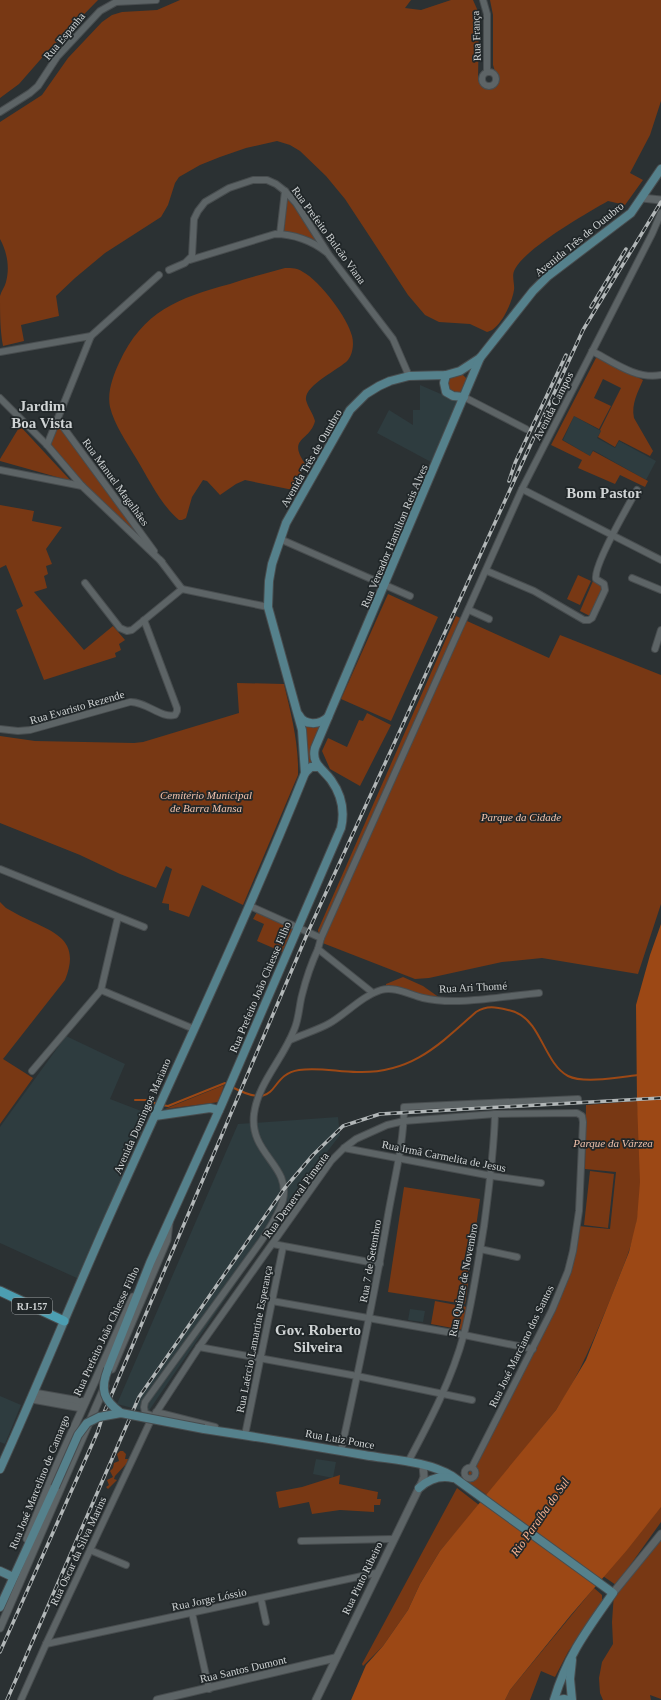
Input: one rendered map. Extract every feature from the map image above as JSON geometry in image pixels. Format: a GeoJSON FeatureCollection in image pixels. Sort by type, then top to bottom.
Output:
{"type":"FeatureCollection","features":[{"type":"Feature","properties":{"kind":"main road","name":"Avenida Três de Outubro"},"geometry":{"type":"LineString","coordinates":[[305,773],[303,738],[268,607],[272,564],[280,539],[292,512],[350,410],[366,394],[379,386],[409,376],[446,375],[460,371],[480,358],[533,291],[548,276],[631,213],[661,169]]}},
{"type":"Feature","properties":{"kind":"main road","name":"Rua Vereador Hamilton Reis Alves"},"geometry":{"type":"LineString","coordinates":[[328,718],[480,358]]}},
{"type":"Feature","properties":{"kind":"main road"},"geometry":{"type":"LineString","coordinates":[[460,371],[468,376],[470,383]]}},
{"type":"Feature","properties":{"kind":"main road"},"geometry":{"type":"LineString","coordinates":[[446,375],[444,383],[446,392],[453,396],[464,397]]}},
{"type":"Feature","properties":{"kind":"main road"},"geometry":{"type":"LineString","coordinates":[[297,712],[302,720],[308,722],[322,722],[328,718]]}},
{"type":"Feature","properties":{"kind":"main road"},"geometry":{"type":"LineString","coordinates":[[319,768],[315,759],[314,751],[328,718]]}},
{"type":"Feature","properties":{"kind":"main road"},"geometry":{"type":"LineString","coordinates":[[305,773],[311,766],[319,768]]}},
{"type":"Feature","properties":{"kind":"main road","name":"Rua Prefeito João Chiesse Filho"},"geometry":{"type":"LineString","coordinates":[[121,1413],[110,1405],[106,1397],[104,1381],[168,1220],[218,1110],[341,828],[343,807],[338,792],[330,778],[319,768]]}},
{"type":"Feature","properties":{"kind":"main road","name":"Avenida Domingos Mariano"},"geometry":{"type":"LineString","coordinates":[[0,1469],[163,1097],[250,906],[305,773]]}},
{"type":"Feature","properties":{"kind":"main road"},"geometry":{"type":"LineString","coordinates":[[156,1113],[210,1108],[218,1110]]}},
{"type":"Feature","properties":{"kind":"main road","name":"RJ-157"},"geometry":{"type":"LineString","coordinates":[[0,1291],[64,1321]]}},
{"type":"Feature","properties":{"kind":"main road","name":"Rua Luiz Ponce"},"geometry":{"type":"LineString","coordinates":[[121,1413],[204,1429],[408,1462],[445,1472],[611,1591]]}},
{"type":"Feature","properties":{"kind":"main road","name":"Rua José Marcelino de Camargo"},"geometry":{"type":"LineString","coordinates":[[0,1607],[78,1435],[85,1425],[99,1416],[121,1413]]}},
{"type":"Feature","properties":{"kind":"main road"},"geometry":{"type":"LineString","coordinates":[[419,1488],[428,1481],[436,1478],[449,1477],[458,1480]]}},
{"type":"Feature","properties":{"kind":"main road"},"geometry":{"type":"LineString","coordinates":[[0,1571],[12,1579]]}},
{"type":"Feature","properties":{"kind":"main road"},"geometry":{"type":"LineString","coordinates":[[0,1577],[12,1579]]}},
{"type":"Feature","properties":{"kind":"main road"},"geometry":{"type":"LineString","coordinates":[[554,1700],[563,1673],[573,1653],[611,1591]]}},
{"type":"Feature","properties":{"kind":"main road"},"geometry":{"type":"LineString","coordinates":[[572,1700],[570,1679],[573,1653]]}},
{"type":"Feature","properties":{"kind":"main road"},"geometry":{"type":"LineString","coordinates":[[558,1700],[568,1700]]}},
{"type":"Feature","properties":{"kind":"street","name":"Rua Espanha"},"geometry":{"type":"LineString","coordinates":[[0,112],[30,93],[38,86],[57,57],[94,16],[105,7],[116,2],[156,0]]}},
{"type":"Feature","properties":{"kind":"street","name":"Rua França"},"geometry":{"type":"LineString","coordinates":[[483,0],[487,14],[487,72]]}},
{"type":"Feature","properties":{"kind":"street","name":"Rua Prefeito Bulcão Viana"},"geometry":{"type":"LineString","coordinates":[[190,258],[193,253],[194,219],[205,202],[229,188],[253,180],[267,180],[276,184],[285,191],[302,212],[329,255],[394,339],[409,376]]}},
{"type":"Feature","properties":{"kind":"street"},"geometry":{"type":"LineString","coordinates":[[280,234],[285,191]]}},
{"type":"Feature","properties":{"kind":"street"},"geometry":{"type":"LineString","coordinates":[[642,198],[661,200]]}},
{"type":"Feature","properties":{"kind":"street","name":"Avenida Campos"},"geometry":{"type":"LineString","coordinates":[[322,938],[420,714],[487,571],[522,489],[652,234],[661,213]]}},
{"type":"Feature","properties":{"kind":"street"},"geometry":{"type":"LineString","coordinates":[[169,270],[182,265],[190,258],[267,235],[286,235],[312,243],[329,255]]}},
{"type":"Feature","properties":{"kind":"street"},"geometry":{"type":"LineString","coordinates":[[47,445],[91,336],[159,275]]}},
{"type":"Feature","properties":{"kind":"street"},"geometry":{"type":"LineString","coordinates":[[0,352],[91,336]]}},
{"type":"Feature","properties":{"kind":"street"},"geometry":{"type":"LineString","coordinates":[[592,351],[638,374],[646,376],[661,375]]}},
{"type":"Feature","properties":{"kind":"street"},"geometry":{"type":"LineString","coordinates":[[464,397],[526,429]]}},
{"type":"Feature","properties":{"kind":"street"},"geometry":{"type":"LineString","coordinates":[[0,398],[47,445],[82,486],[162,562]]}},
{"type":"Feature","properties":{"kind":"street","name":"Rua Manuel Magalhães"},"geometry":{"type":"LineString","coordinates":[[58,420],[182,589]]}},
{"type":"Feature","properties":{"kind":"street"},"geometry":{"type":"LineString","coordinates":[[0,470],[82,486]]}},
{"type":"Feature","properties":{"kind":"street"},"geometry":{"type":"LineString","coordinates":[[522,489],[661,560]]}},
{"type":"Feature","properties":{"kind":"street"},"geometry":{"type":"LineString","coordinates":[[487,571],[534,591],[584,620],[589,620],[592,618],[605,590],[605,585],[596,579],[595,576],[612,534],[637,490]]}},
{"type":"Feature","properties":{"kind":"street"},"geometry":{"type":"LineString","coordinates":[[280,539],[410,596]]}},
{"type":"Feature","properties":{"kind":"street"},"geometry":{"type":"LineString","coordinates":[[632,578],[661,590]]}},
{"type":"Feature","properties":{"kind":"street"},"geometry":{"type":"LineString","coordinates":[[85,583],[122,629],[131,630],[182,589],[268,607]]}},
{"type":"Feature","properties":{"kind":"street"},"geometry":{"type":"LineString","coordinates":[[468,610],[489,619]]}},
{"type":"Feature","properties":{"kind":"street","name":"Rua Evaristo Rezende"},"geometry":{"type":"LineString","coordinates":[[0,729],[18,731],[30,730],[130,702],[140,702],[168,716],[175,715],[177,708],[144,620]]}},
{"type":"Feature","properties":{"kind":"street"},"geometry":{"type":"LineString","coordinates":[[655,649],[661,630]]}},
{"type":"Feature","properties":{"kind":"street"},"geometry":{"type":"LineString","coordinates":[[0,869],[118,917],[144,926]]}},
{"type":"Feature","properties":{"kind":"street"},"geometry":{"type":"LineString","coordinates":[[155,1414],[145,1413],[144,1407],[147,1399],[262,1240],[278,1214],[283,1199],[283,1181],[277,1168],[257,1140],[253,1129],[253,1120],[258,1096],[290,1040],[296,1023],[306,978],[322,938],[250,906]]}},
{"type":"Feature","properties":{"kind":"street"},"geometry":{"type":"LineString","coordinates":[[32,1071],[101,990],[118,917]]}},
{"type":"Feature","properties":{"kind":"street"},"geometry":{"type":"LineString","coordinates":[[290,1040],[329,1023],[373,993],[318,949]]}},
{"type":"Feature","properties":{"kind":"street","name":"Rua Ari Thomé"},"geometry":{"type":"LineString","coordinates":[[373,993],[387,989],[423,998],[438,1000],[539,993]]}},
{"type":"Feature","properties":{"kind":"street"},"geometry":{"type":"LineString","coordinates":[[101,990],[194,1029]]}},
{"type":"Feature","properties":{"kind":"street","name":"Rua 7 de Setembro"},"geometry":{"type":"LineString","coordinates":[[341,1451],[380,1264],[404,1121],[404,1107],[578,1099]]}},
{"type":"Feature","properties":{"kind":"street","name":"Rua Demerval Pimenta"},"geometry":{"type":"LineString","coordinates":[[155,1414],[199,1347],[331,1161],[344,1148],[370,1132],[404,1121],[495,1114],[577,1112]]}},
{"type":"Feature","properties":{"kind":"street","name":"Rua José Marciano dos Santos"},"geometry":{"type":"LineString","coordinates":[[472,1467],[533,1349],[552,1310],[565,1277],[575,1239],[579,1211],[583,1122],[582,1116],[577,1112]]}},
{"type":"Feature","properties":{"kind":"street","name":"Rua Quinze de Novembro"},"geometry":{"type":"LineString","coordinates":[[408,1462],[443,1393],[464,1335],[492,1176],[495,1145],[495,1114]]}},
{"type":"Feature","properties":{"kind":"street","name":"Rua Irmã Carmelita de Jesus"},"geometry":{"type":"LineString","coordinates":[[344,1148],[492,1176],[542,1183]]}},
{"type":"Feature","properties":{"kind":"street"},"geometry":{"type":"LineString","coordinates":[[0,1628],[154,1272],[167,1240],[169,1228],[168,1220]]}},
{"type":"Feature","properties":{"kind":"street"},"geometry":{"type":"LineString","coordinates":[[273,1244],[380,1264]]}},
{"type":"Feature","properties":{"kind":"street","name":"Rua Laércio Lamartine Esperança"},"geometry":{"type":"LineString","coordinates":[[245,1435],[284,1247]]}},
{"type":"Feature","properties":{"kind":"street"},"geometry":{"type":"LineString","coordinates":[[480,1249],[517,1257]]}},
{"type":"Feature","properties":{"kind":"street","name":"Rua Prefeito João Chiesse Filho"},"geometry":{"type":"LineString","coordinates":[[83,1405],[144,1272],[150,1263]]}},
{"type":"Feature","properties":{"kind":"street"},"geometry":{"type":"LineString","coordinates":[[272,1300],[533,1349]]}},
{"type":"Feature","properties":{"kind":"street"},"geometry":{"type":"LineString","coordinates":[[199,1347],[357,1376],[472,1400]]}},
{"type":"Feature","properties":{"kind":"street"},"geometry":{"type":"LineString","coordinates":[[33,1396],[83,1405]]}},
{"type":"Feature","properties":{"kind":"street","name":"Rua José Marcelino de Camargo"},"geometry":{"type":"LineString","coordinates":[[18,1565],[57,1465],[83,1405]]}},
{"type":"Feature","properties":{"kind":"street","name":"Rua Luiz Ponce"},"geometry":{"type":"LineString","coordinates":[[155,1414],[245,1435]]}},
{"type":"Feature","properties":{"kind":"street","name":"Rua Oscar da Silva Marins"},"geometry":{"type":"LineString","coordinates":[[21,1700],[155,1414]]}},
{"type":"Feature","properties":{"kind":"street","name":"Rua Pinto Ribeiro"},"geometry":{"type":"LineString","coordinates":[[316,1700],[376,1573],[419,1488],[427,1466]]}},
{"type":"Feature","properties":{"kind":"street"},"geometry":{"type":"LineString","coordinates":[[611,1591],[661,1534]]}},
{"type":"Feature","properties":{"kind":"street"},"geometry":{"type":"LineString","coordinates":[[301,1541],[393,1539]]}},
{"type":"Feature","properties":{"kind":"street"},"geometry":{"type":"LineString","coordinates":[[90,1550],[126,1565]]}},
{"type":"Feature","properties":{"kind":"street","name":"Rua Jorge Lóssio"},"geometry":{"type":"LineString","coordinates":[[46,1644],[261,1599],[376,1573]]}},
{"type":"Feature","properties":{"kind":"street"},"geometry":{"type":"LineString","coordinates":[[261,1599],[266,1622]]}},
{"type":"Feature","properties":{"kind":"street"},"geometry":{"type":"LineString","coordinates":[[192,1613],[209,1689]]}},
{"type":"Feature","properties":{"kind":"street","name":"Rua Santos Dumont"},"geometry":{"type":"LineString","coordinates":[[157,1700],[209,1689],[335,1658]]}},
{"type":"Feature","properties":{"kind":"shaded area"},"geometry":{"type":"Polygon","coordinates":[[[420,385],[457,401],[431,462],[377,433],[389,410],[413,425],[413,410],[420,410],[420,385]]]}},
{"type":"Feature","properties":{"kind":"shaded area"},"geometry":{"type":"Polygon","coordinates":[[[574,416],[601,431],[597,438],[615,448],[619,441],[656,461],[646,480],[593,450],[590,456],[563,440],[574,416]]]}},
{"type":"Feature","properties":{"kind":"shaded area"},"geometry":{"type":"Polygon","coordinates":[[[66,1036],[125,1064],[110,1099],[149,1114],[79,1279],[0,1243],[0,1127],[66,1036]]]}},
{"type":"Feature","properties":{"kind":"shaded area"},"geometry":{"type":"Polygon","coordinates":[[[338,1117],[340,1135],[314,1169],[148,1412],[117,1404],[238,1124],[338,1117]]]}},
{"type":"Feature","properties":{"kind":"shaded area"},"geometry":{"type":"Polygon","coordinates":[[[410,1309],[425,1311],[423,1322],[408,1320],[410,1309]]]}},
{"type":"Feature","properties":{"kind":"shaded area"},"geometry":{"type":"Polygon","coordinates":[[[0,1396],[21,1405],[5,1444],[0,1442],[0,1396]]]}},
{"type":"Feature","properties":{"kind":"shaded area"},"geometry":{"type":"Polygon","coordinates":[[[316,1459],[336,1462],[333,1478],[313,1474],[316,1459]]]}},
{"type":"Feature","properties":{"kind":"green space"},"geometry":{"type":"Polygon","coordinates":[[[0,0],[98,0],[47,52],[19,84],[0,98],[0,0]]]}},
{"type":"Feature","properties":{"kind":"green space"},"geometry":{"type":"Polygon","coordinates":[[[180,0],[411,0],[405,8],[421,10],[451,0],[473,0],[477,9],[479,20],[478,80],[482,87],[488,89],[496,86],[498,81],[493,65],[493,15],[490,0],[661,0],[661,101],[650,135],[630,173],[643,180],[625,205],[608,201],[557,232],[531,251],[514,271],[514,290],[511,302],[505,315],[492,330],[487,332],[470,324],[439,322],[425,315],[408,295],[345,199],[326,176],[300,151],[290,145],[277,141],[246,148],[200,165],[179,177],[175,183],[168,205],[161,217],[105,253],[56,296],[59,316],[21,325],[24,341],[3,346],[0,296],[6,282],[8,265],[6,254],[0,239],[0,122],[42,95],[68,58],[102,22],[112,15],[122,12],[157,10],[180,0]]]}},
{"type":"Feature","properties":{"kind":"green space"},"geometry":{"type":"Polygon","coordinates":[[[287,198],[304,219],[321,244],[284,232],[287,198]]]}},
{"type":"Feature","properties":{"kind":"green space"},"geometry":{"type":"Polygon","coordinates":[[[285,268],[299,270],[310,277],[325,291],[345,320],[353,339],[350,358],[344,364],[316,383],[307,394],[306,400],[315,421],[309,433],[301,440],[299,444],[298,449],[300,456],[306,465],[293,490],[245,480],[236,484],[220,495],[207,481],[203,480],[192,497],[186,518],[179,520],[166,507],[155,491],[114,420],[110,407],[109,396],[111,384],[119,363],[139,331],[164,309],[178,301],[211,289],[285,268]]]}},
{"type":"Feature","properties":{"kind":"green space"},"geometry":{"type":"Polygon","coordinates":[[[597,356],[643,380],[634,403],[633,413],[634,418],[653,451],[650,456],[619,440],[615,447],[598,437],[621,388],[603,379],[594,398],[611,406],[599,429],[574,416],[562,440],[590,456],[593,451],[648,481],[645,487],[620,475],[615,484],[578,468],[582,460],[551,445],[597,356]]]}},
{"type":"Feature","properties":{"kind":"green space"},"geometry":{"type":"Polygon","coordinates":[[[462,374],[468,380],[460,395],[450,393],[445,383],[448,378],[462,374]]]}},
{"type":"Feature","properties":{"kind":"green space"},"geometry":{"type":"Polygon","coordinates":[[[58,420],[143,540],[85,488],[47,445],[58,420]]]}},
{"type":"Feature","properties":{"kind":"green space"},"geometry":{"type":"Polygon","coordinates":[[[20,426],[71,481],[0,461],[20,426]]]}},
{"type":"Feature","properties":{"kind":"green space"},"geometry":{"type":"Polygon","coordinates":[[[0,505],[34,511],[32,521],[62,527],[46,549],[52,564],[46,566],[48,574],[44,576],[47,588],[34,592],[84,650],[113,626],[125,640],[119,644],[121,650],[115,653],[116,657],[44,680],[16,610],[23,606],[6,565],[0,568],[0,505]]]}},
{"type":"Feature","properties":{"kind":"green space"},"geometry":{"type":"Polygon","coordinates":[[[578,575],[591,581],[580,605],[567,599],[578,575]]]}},
{"type":"Feature","properties":{"kind":"green space"},"geometry":{"type":"Polygon","coordinates":[[[593,581],[603,586],[590,616],[580,611],[593,581]]]}},
{"type":"Feature","properties":{"kind":"green space"},"geometry":{"type":"Polygon","coordinates":[[[388,594],[438,617],[391,721],[341,699],[388,594]]]}},
{"type":"Feature","properties":{"kind":"green space","name":"Parque da Cidade"},"geometry":{"type":"Polygon","coordinates":[[[456,616],[549,658],[560,635],[661,675],[661,904],[638,974],[542,958],[502,962],[429,978],[415,979],[320,942],[318,930],[456,616]]]}},
{"type":"Feature","properties":{"kind":"green space","name":"Cemitério Municipal de Barra Mansa"},"geometry":{"type":"Polygon","coordinates":[[[237,683],[284,684],[294,729],[298,763],[298,775],[243,905],[202,885],[189,917],[169,910],[169,904],[162,903],[172,869],[166,866],[156,888],[120,874],[80,855],[0,823],[0,736],[35,741],[143,742],[239,713],[237,683]]]}},
{"type":"Feature","properties":{"kind":"green space"},"geometry":{"type":"Polygon","coordinates":[[[367,713],[391,725],[360,786],[330,769],[322,751],[328,738],[347,747],[359,720],[363,721],[367,713]]]}},
{"type":"Feature","properties":{"kind":"green space"},"geometry":{"type":"Polygon","coordinates":[[[309,725],[320,727],[315,764],[308,766],[305,728],[309,725]]]}},
{"type":"Feature","properties":{"kind":"green space"},"geometry":{"type":"Polygon","coordinates":[[[0,902],[6,908],[60,937],[69,950],[70,958],[69,968],[65,980],[3,1059],[33,1078],[0,1124],[0,902]]]}},
{"type":"Feature","properties":{"kind":"green space"},"geometry":{"type":"Polygon","coordinates":[[[257,912],[297,929],[287,954],[257,941],[264,924],[253,919],[257,912]]]}},
{"type":"Feature","properties":{"kind":"green space"},"geometry":{"type":"Polygon","coordinates":[[[403,977],[423,986],[440,998],[386,988],[386,984],[403,977]]]}},
{"type":"Feature","properties":{"kind":"green space"},"geometry":{"type":"Polygon","coordinates":[[[224,1085],[219,1102],[165,1109],[224,1085]]]}},
{"type":"Feature","properties":{"kind":"green space","name":"Parque da Várzea"},"geometry":{"type":"Polygon","coordinates":[[[637,1101],[640,1146],[639,1207],[633,1239],[612,1295],[580,1368],[565,1396],[556,1410],[487,1495],[465,1480],[554,1311],[578,1226],[610,1229],[616,1172],[585,1169],[586,1105],[637,1101]]]}},
{"type":"Feature","properties":{"kind":"green space"},"geometry":{"type":"Polygon","coordinates":[[[590,1171],[614,1174],[608,1228],[584,1225],[590,1171]]]}},
{"type":"Feature","properties":{"kind":"green space"},"geometry":{"type":"Polygon","coordinates":[[[404,1187],[480,1199],[465,1304],[388,1292],[404,1187]]]}},
{"type":"Feature","properties":{"kind":"green space"},"geometry":{"type":"Polygon","coordinates":[[[435,1301],[467,1307],[463,1330],[431,1324],[435,1301]]]}},
{"type":"Feature","properties":{"kind":"green space"},"geometry":{"type":"Polygon","coordinates":[[[120,1451],[123,1451],[126,1454],[125,1459],[128,1459],[127,1463],[115,1476],[114,1479],[117,1480],[108,1489],[106,1487],[109,1485],[107,1480],[113,1477],[110,1471],[113,1468],[114,1463],[119,1461],[117,1454],[120,1451]]]}},
{"type":"Feature","properties":{"kind":"green space"},"geometry":{"type":"Polygon","coordinates":[[[340,1475],[339,1484],[378,1492],[377,1499],[381,1499],[380,1505],[374,1505],[374,1512],[340,1510],[312,1514],[309,1502],[279,1508],[276,1492],[302,1487],[340,1475]]]}},
{"type":"Feature","properties":{"kind":"green space"},"geometry":{"type":"Polygon","coordinates":[[[457,1488],[479,1505],[440,1551],[420,1584],[408,1610],[383,1646],[363,1666],[362,1664],[457,1488]]]}},
{"type":"Feature","properties":{"kind":"green space"},"geometry":{"type":"Polygon","coordinates":[[[661,1491],[661,1522],[616,1585],[600,1574],[661,1491]]]}},
{"type":"Feature","properties":{"kind":"green space"},"geometry":{"type":"Polygon","coordinates":[[[661,1538],[661,1699],[650,1695],[651,1700],[603,1700],[600,1693],[599,1678],[602,1662],[613,1644],[612,1622],[614,1593],[661,1538]]]}},
{"type":"Feature","properties":{"kind":"green space"},"geometry":{"type":"Polygon","coordinates":[[[594,1588],[602,1595],[602,1601],[568,1652],[555,1677],[541,1671],[530,1700],[505,1700],[510,1690],[594,1588]]]}},
{"type":"Feature","properties":{"kind":"water","name":"Rio Paraíba do Sul"},"geometry":{"type":"Polygon","coordinates":[[[661,924],[661,1507],[510,1690],[505,1700],[351,1700],[366,1665],[383,1646],[408,1610],[420,1584],[440,1551],[556,1410],[586,1360],[629,1252],[637,1219],[640,1182],[636,1005],[650,955],[661,924]]]}},
{"type":"Feature","properties":{"kind":"waterway"},"geometry":{"type":"LineString","coordinates":[[232,1087],[248,1094],[259,1096],[272,1090],[282,1078],[289,1073],[299,1070],[314,1069],[357,1072],[393,1068],[409,1063],[423,1055],[449,1036],[476,1012],[484,1008],[492,1007],[514,1011],[525,1018],[538,1034],[554,1062],[560,1070],[568,1076],[583,1080],[593,1080],[638,1075]]}},
{"type":"Feature","properties":{"kind":"waterway"},"geometry":{"type":"LineString","coordinates":[[161,1105],[168,1106],[225,1083],[228,1085]]}},
{"type":"Feature","properties":{"kind":"waterway"},"geometry":{"type":"LineString","coordinates":[[135,1100],[146,1100],[157,1104]]}},
{"type":"Feature","properties":{"kind":"railway"},"geometry":{"type":"LineString","coordinates":[[0,1652],[98,1431],[103,1415],[308,932],[583,330],[661,202]]}},
{"type":"Feature","properties":{"kind":"railway"},"geometry":{"type":"LineString","coordinates":[[591,307],[626,249]]}},
{"type":"Feature","properties":{"kind":"railway"},"geometry":{"type":"LineString","coordinates":[[509,481],[515,463],[566,355]]}},
{"type":"Feature","properties":{"kind":"railway"},"geometry":{"type":"LineString","coordinates":[[7,1700],[139,1397],[284,1189],[313,1155],[343,1126],[380,1114],[661,1098]]}},
{"type":"Feature","properties":{"kind":"district","name":"Jardim Boa Vista"},"geometry":{"type":"Point","coordinates":[42,414]}},
{"type":"Feature","properties":{"kind":"district","name":"Bom Pastor"},"geometry":{"type":"Point","coordinates":[604,493]}},
{"type":"Feature","properties":{"kind":"district","name":"Gov. Roberto Silveira"},"geometry":{"type":"Point","coordinates":[318,1338]}}]}
